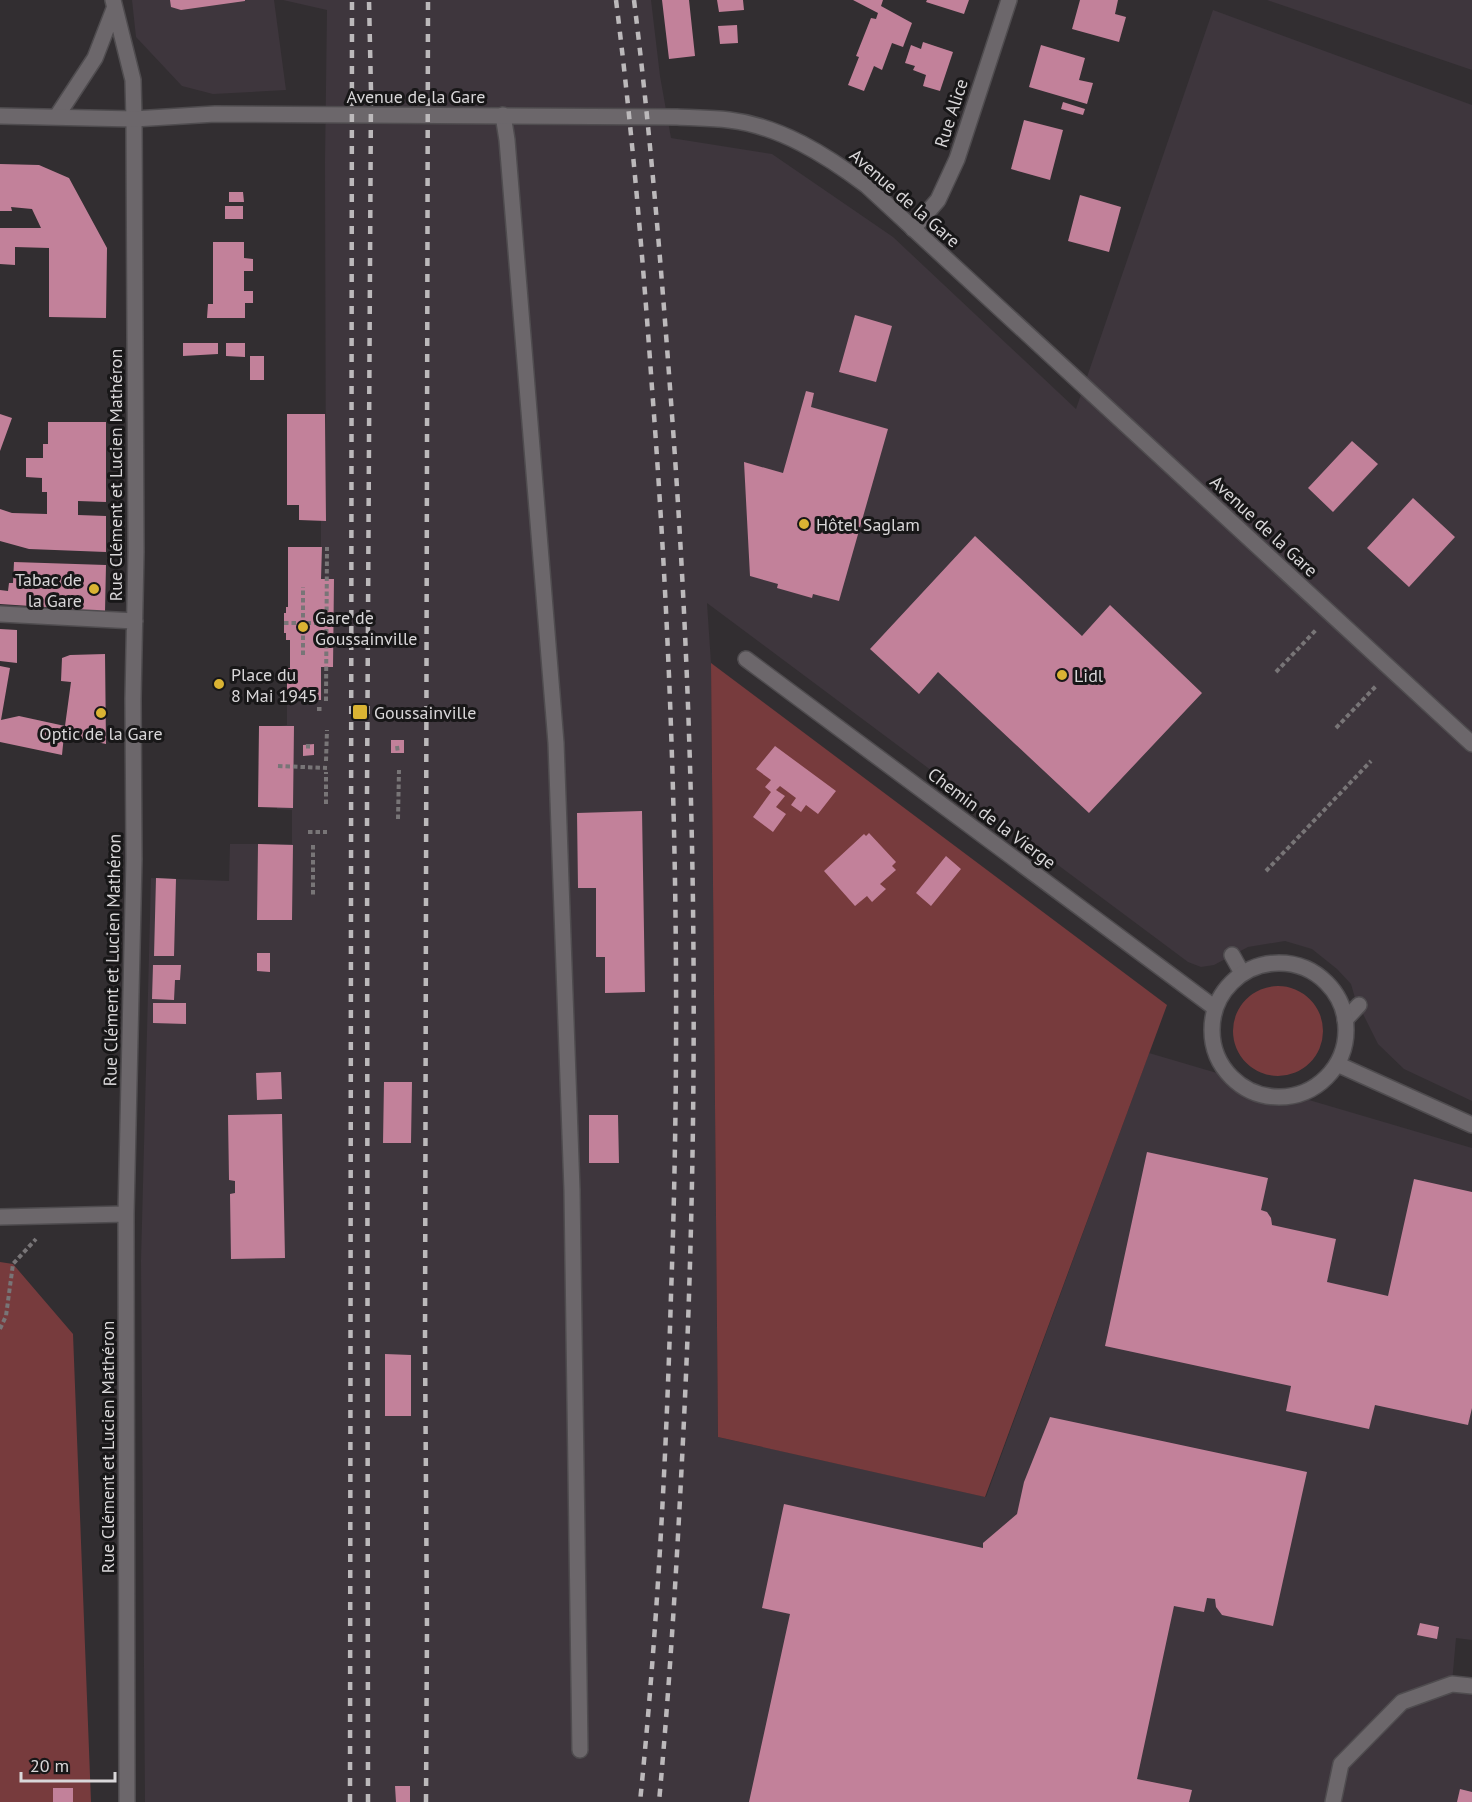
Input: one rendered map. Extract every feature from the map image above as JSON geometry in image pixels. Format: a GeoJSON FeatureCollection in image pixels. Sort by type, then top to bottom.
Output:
{"type":"FeatureCollection","features":[{"type":"Feature","properties":{"kind":"street","name":"Rue Alice"},"geometry":{"type":"LineString","coordinates":[[913,229],[938,200],[957,159],[1009,0]]}},
{"type":"Feature","properties":{"kind":"street"},"geometry":{"type":"LineString","coordinates":[[57,117],[96,58],[114,4]]}},
{"type":"Feature","properties":{"kind":"street","name":"Rue Clément et Lucien Mathéron"},"geometry":{"type":"LineString","coordinates":[[114,4],[133,80],[134,119],[136,552],[133,699],[134,859],[126,1214],[127,1802]]}},
{"type":"Feature","properties":{"kind":"street","name":"Avenue de la Gare"},"geometry":{"type":"LineString","coordinates":[[0,116],[134,119],[215,114],[677,117],[730,120],[795,140],[819,152],[866,185],[1472,744]]}},
{"type":"Feature","properties":{"kind":"street"},"geometry":{"type":"LineString","coordinates":[[503,115],[507,140],[556,743],[572,1190],[580,1750]]}},
{"type":"Feature","properties":{"kind":"street"},"geometry":{"type":"LineString","coordinates":[[0,614],[135,621]]}},
{"type":"Feature","properties":{"kind":"street","name":"Chemin de la Vierge"},"geometry":{"type":"LineString","coordinates":[[746,659],[1215,1008]]}},
{"type":"Feature","properties":{"kind":"street"},"geometry":{"type":"LineString","coordinates":[[1232,955],[1242,974]]}},
{"type":"Feature","properties":{"kind":"street"},"geometry":{"type":"LineString","coordinates":[[1285,963],[1306,968],[1325,981],[1338,999],[1345,1020],[1345,1043],[1337,1064],[1323,1081],[1304,1092],[1283,1097],[1261,1095],[1241,1086],[1225,1071],[1215,1051],[1211,1030],[1215,1008],[1225,988],[1242,974],[1263,964],[1285,963]]}},
{"type":"Feature","properties":{"kind":"street"},"geometry":{"type":"LineString","coordinates":[[1345,1020],[1359,1005]]}},
{"type":"Feature","properties":{"kind":"street"},"geometry":{"type":"LineString","coordinates":[[1337,1064],[1472,1125]]}},
{"type":"Feature","properties":{"kind":"street"},"geometry":{"type":"LineString","coordinates":[[0,1217],[126,1214]]}},
{"type":"Feature","properties":{"kind":"street"},"geometry":{"type":"LineString","coordinates":[[1333,1802],[1341,1764],[1401,1702],[1452,1684],[1472,1686]]}},
{"type":"Feature","properties":{"kind":"path"},"geometry":{"type":"LineString","coordinates":[[327,547],[327,701]]}},
{"type":"Feature","properties":{"kind":"path"},"geometry":{"type":"LineString","coordinates":[[303,588],[303,655]]}},
{"type":"Feature","properties":{"kind":"path"},"geometry":{"type":"LineString","coordinates":[[284,623],[327,623]]}},
{"type":"Feature","properties":{"kind":"path"},"geometry":{"type":"LineString","coordinates":[[1276,672],[1312,633]]}},
{"type":"Feature","properties":{"kind":"path"},"geometry":{"type":"LineString","coordinates":[[1336,728],[1373,690]]}},
{"type":"Feature","properties":{"kind":"path"},"geometry":{"type":"LineString","coordinates":[[326,761],[327,730]]}},
{"type":"Feature","properties":{"kind":"path"},"geometry":{"type":"LineString","coordinates":[[398,746],[398,753]]}},
{"type":"Feature","properties":{"kind":"path"},"geometry":{"type":"LineString","coordinates":[[1266,872],[1371,761]]}},
{"type":"Feature","properties":{"kind":"path"},"geometry":{"type":"LineString","coordinates":[[278,766],[327,770],[326,804]]}},
{"type":"Feature","properties":{"kind":"path"},"geometry":{"type":"LineString","coordinates":[[398,819],[399,770]]}},
{"type":"Feature","properties":{"kind":"path"},"geometry":{"type":"LineString","coordinates":[[308,832],[327,832]]}},
{"type":"Feature","properties":{"kind":"path"},"geometry":{"type":"LineString","coordinates":[[313,844],[314,897]]}},
{"type":"Feature","properties":{"kind":"path"},"geometry":{"type":"LineString","coordinates":[[0,1329],[6,1316],[13,1264],[56,1217]]}},
{"type":"Feature","properties":{"kind":"shaded area"},"geometry":{"type":"Polygon","coordinates":[[[132,0],[274,0],[286,90],[213,94],[182,86],[136,37],[132,0]]]}},
{"type":"Feature","properties":{"kind":"shaded area"},"geometry":{"type":"Polygon","coordinates":[[[283,0],[651,0],[660,76],[671,138],[772,154],[893,237],[1076,409],[1213,10],[1472,105],[1472,1101],[1404,1069],[1378,1044],[1355,998],[1351,984],[1337,969],[1312,949],[1285,941],[1248,947],[1214,965],[1201,967],[1188,962],[707,603],[711,663],[718,1437],[986,1497],[1149,1053],[1472,1148],[1472,1640],[1456,1638],[1452,1683],[1472,1686],[1472,1802],[145,1802],[141,1261],[151,878],[229,881],[230,844],[292,844],[292,810],[277,809],[279,726],[287,725],[287,700],[321,700],[321,520],[326,520],[327,10],[283,0]]]}},
{"type":"Feature","properties":{"kind":"shaded area"},"geometry":{"type":"Polygon","coordinates":[[[1267,0],[1472,0],[1472,70],[1267,0]]]}},
{"type":"Feature","properties":{"kind":"shaded area"},"geometry":{"type":"Polygon","coordinates":[[[711,663],[1167,1005],[985,1497],[718,1437],[711,663]]]}},
{"type":"Feature","properties":{"kind":"shaded area"},"geometry":{"type":"Polygon","coordinates":[[[1278,986],[1295,989],[1310,999],[1320,1014],[1323,1031],[1320,1048],[1310,1063],[1295,1073],[1278,1076],[1261,1073],[1246,1063],[1236,1048],[1233,1031],[1236,1014],[1246,999],[1261,989],[1278,986]]]}},
{"type":"Feature","properties":{"kind":"shaded area"},"geometry":{"type":"Polygon","coordinates":[[[0,1262],[13,1264],[73,1334],[91,1802],[0,1802],[0,1262]]]}},
{"type":"Feature","properties":{"kind":"building"},"geometry":{"type":"Polygon","coordinates":[[[170,0],[245,1],[181,10],[171,7],[170,0]]]}},
{"type":"Feature","properties":{"kind":"building"},"geometry":{"type":"Polygon","coordinates":[[[662,0],[689,0],[695,56],[669,59],[662,0]]]}},
{"type":"Feature","properties":{"kind":"building"},"geometry":{"type":"Polygon","coordinates":[[[717,0],[743,0],[744,10],[719,12],[717,0]]]}},
{"type":"Feature","properties":{"kind":"building"},"geometry":{"type":"Polygon","coordinates":[[[853,0],[883,0],[881,6],[912,23],[903,47],[892,43],[882,70],[874,66],[864,91],[848,85],[859,57],[856,56],[871,18],[876,19],[878,13],[853,0]]]}},
{"type":"Feature","properties":{"kind":"building"},"geometry":{"type":"Polygon","coordinates":[[[927,0],[969,0],[964,14],[926,2],[927,0]]]}},
{"type":"Feature","properties":{"kind":"building"},"geometry":{"type":"Polygon","coordinates":[[[1080,0],[1118,0],[1115,14],[1126,17],[1119,42],[1072,29],[1080,0]]]}},
{"type":"Feature","properties":{"kind":"building"},"geometry":{"type":"Polygon","coordinates":[[[737,25],[738,43],[720,44],[718,26],[737,25]]]}},
{"type":"Feature","properties":{"kind":"building"},"geometry":{"type":"Polygon","coordinates":[[[923,42],[953,52],[940,91],[923,86],[926,75],[913,70],[915,66],[905,63],[911,45],[921,49],[923,42]]]}},
{"type":"Feature","properties":{"kind":"building"},"geometry":{"type":"Polygon","coordinates":[[[1041,45],[1085,58],[1079,80],[1093,83],[1087,104],[1029,87],[1041,45]]]}},
{"type":"Feature","properties":{"kind":"building"},"geometry":{"type":"Polygon","coordinates":[[[1063,102],[1085,109],[1083,115],[1061,109],[1063,102]]]}},
{"type":"Feature","properties":{"kind":"building"},"geometry":{"type":"Polygon","coordinates":[[[1024,120],[1063,130],[1050,180],[1011,169],[1024,120]]]}},
{"type":"Feature","properties":{"kind":"building"},"geometry":{"type":"Polygon","coordinates":[[[0,164],[39,165],[69,178],[107,248],[106,318],[49,317],[49,248],[15,247],[15,265],[0,264],[0,228],[41,228],[32,209],[11,207],[12,211],[0,211],[0,164]]]}},
{"type":"Feature","properties":{"kind":"building"},"geometry":{"type":"Polygon","coordinates":[[[229,192],[243,192],[244,202],[229,202],[229,192]]]}},
{"type":"Feature","properties":{"kind":"building"},"geometry":{"type":"Polygon","coordinates":[[[1080,195],[1121,207],[1109,252],[1068,241],[1080,195]]]}},
{"type":"Feature","properties":{"kind":"building"},"geometry":{"type":"Polygon","coordinates":[[[225,206],[243,206],[243,219],[225,219],[225,206]]]}},
{"type":"Feature","properties":{"kind":"building"},"geometry":{"type":"Polygon","coordinates":[[[213,242],[244,242],[244,258],[253,259],[253,271],[244,271],[244,291],[253,291],[253,303],[245,303],[245,318],[207,318],[208,304],[213,304],[213,242]]]}},
{"type":"Feature","properties":{"kind":"building"},"geometry":{"type":"Polygon","coordinates":[[[855,315],[892,326],[876,382],[839,372],[855,315]]]}},
{"type":"Feature","properties":{"kind":"building"},"geometry":{"type":"Polygon","coordinates":[[[183,343],[218,343],[218,354],[183,356],[183,343]]]}},
{"type":"Feature","properties":{"kind":"building"},"geometry":{"type":"Polygon","coordinates":[[[226,343],[245,343],[245,357],[226,356],[226,343]]]}},
{"type":"Feature","properties":{"kind":"building"},"geometry":{"type":"Polygon","coordinates":[[[250,356],[264,356],[264,380],[250,380],[250,356]]]}},
{"type":"Feature","properties":{"kind":"building","name":"Hôtel Saglam"},"geometry":{"type":"Polygon","coordinates":[[[806,391],[814,393],[811,407],[888,429],[839,601],[813,594],[812,598],[777,588],[778,584],[750,576],[744,462],[783,473],[806,391]]]}},
{"type":"Feature","properties":{"kind":"building"},"geometry":{"type":"Polygon","coordinates":[[[0,414],[12,418],[0,451],[0,414]]]}},
{"type":"Feature","properties":{"kind":"building"},"geometry":{"type":"Polygon","coordinates":[[[287,414],[325,414],[326,521],[299,520],[299,505],[287,505],[287,414]]]}},
{"type":"Feature","properties":{"kind":"building"},"geometry":{"type":"Polygon","coordinates":[[[48,422],[106,422],[106,502],[78,501],[78,515],[106,516],[106,552],[29,549],[0,541],[0,509],[12,513],[47,514],[47,492],[42,492],[42,478],[26,477],[26,458],[43,458],[43,444],[48,444],[48,422]]]}},
{"type":"Feature","properties":{"kind":"building"},"geometry":{"type":"Polygon","coordinates":[[[1352,441],[1378,464],[1333,512],[1308,488],[1352,441]]]}},
{"type":"Feature","properties":{"kind":"building"},"geometry":{"type":"Polygon","coordinates":[[[1413,498],[1455,537],[1409,587],[1367,548],[1413,498]]]}},
{"type":"Feature","properties":{"kind":"building","name":"Lidl"},"geometry":{"type":"Polygon","coordinates":[[[975,536],[1082,636],[1110,605],[1202,693],[1089,813],[938,672],[919,694],[870,649],[975,536]]]}},
{"type":"Feature","properties":{"kind":"building","name":"Gare de Goussainville"},"geometry":{"type":"Polygon","coordinates":[[[288,547],[322,547],[321,579],[334,579],[333,667],[321,667],[321,700],[287,700],[290,640],[286,640],[286,633],[284,633],[284,613],[288,607],[288,547]]]}},
{"type":"Feature","properties":{"kind":"building"},"geometry":{"type":"Polygon","coordinates":[[[14,562],[106,565],[105,612],[62,611],[61,608],[0,604],[0,590],[8,591],[9,583],[13,583],[14,562]]]}},
{"type":"Feature","properties":{"kind":"building"},"geometry":{"type":"Polygon","coordinates":[[[0,629],[17,630],[17,663],[0,661],[0,629]]]}},
{"type":"Feature","properties":{"kind":"building"},"geometry":{"type":"Polygon","coordinates":[[[105,654],[106,744],[64,735],[62,755],[0,742],[0,666],[10,668],[1,720],[19,716],[65,726],[71,682],[61,681],[62,658],[70,655],[105,654]]]}},
{"type":"Feature","properties":{"kind":"building"},"geometry":{"type":"Polygon","coordinates":[[[259,726],[294,726],[293,808],[258,807],[259,726]]]}},
{"type":"Feature","properties":{"kind":"building"},"geometry":{"type":"Polygon","coordinates":[[[391,740],[404,740],[404,753],[391,753],[391,740]]]}},
{"type":"Feature","properties":{"kind":"building"},"geometry":{"type":"Polygon","coordinates":[[[314,744],[314,755],[303,756],[303,745],[314,744]]]}},
{"type":"Feature","properties":{"kind":"building"},"geometry":{"type":"Polygon","coordinates":[[[775,746],[836,791],[818,814],[806,805],[801,812],[791,805],[796,798],[780,786],[776,790],[785,796],[776,807],[786,814],[773,832],[753,817],[771,792],[765,787],[771,780],[756,769],[775,746]]]}},
{"type":"Feature","properties":{"kind":"building"},"geometry":{"type":"Polygon","coordinates":[[[642,811],[645,992],[605,993],[605,957],[596,957],[596,888],[578,888],[577,813],[642,811]]]}},
{"type":"Feature","properties":{"kind":"building"},"geometry":{"type":"Polygon","coordinates":[[[869,833],[896,862],[892,866],[896,870],[880,884],[886,889],[872,902],[867,896],[855,906],[824,871],[864,834],[866,836],[869,833]]]}},
{"type":"Feature","properties":{"kind":"building"},"geometry":{"type":"Polygon","coordinates":[[[258,844],[293,845],[292,920],[257,920],[258,844]]]}},
{"type":"Feature","properties":{"kind":"building"},"geometry":{"type":"Polygon","coordinates":[[[946,856],[961,869],[931,906],[916,893],[946,856]]]}},
{"type":"Feature","properties":{"kind":"building"},"geometry":{"type":"Polygon","coordinates":[[[156,878],[176,879],[174,956],[154,956],[156,878]]]}},
{"type":"Feature","properties":{"kind":"building"},"geometry":{"type":"Polygon","coordinates":[[[257,953],[270,953],[270,972],[257,971],[257,953]]]}},
{"type":"Feature","properties":{"kind":"building"},"geometry":{"type":"Polygon","coordinates":[[[153,965],[181,965],[180,980],[175,980],[174,1000],[152,999],[153,965]]]}},
{"type":"Feature","properties":{"kind":"building"},"geometry":{"type":"Polygon","coordinates":[[[153,1003],[186,1003],[186,1024],[153,1023],[153,1003]]]}},
{"type":"Feature","properties":{"kind":"building"},"geometry":{"type":"Polygon","coordinates":[[[281,1072],[282,1099],[257,1100],[256,1073],[281,1072]]]}},
{"type":"Feature","properties":{"kind":"building"},"geometry":{"type":"Polygon","coordinates":[[[384,1082],[412,1082],[411,1143],[383,1143],[384,1082]]]}},
{"type":"Feature","properties":{"kind":"building"},"geometry":{"type":"Polygon","coordinates":[[[282,1114],[285,1258],[231,1259],[230,1194],[235,1193],[235,1181],[229,1180],[228,1115],[282,1114]]]}},
{"type":"Feature","properties":{"kind":"building"},"geometry":{"type":"Polygon","coordinates":[[[589,1115],[618,1115],[619,1163],[589,1163],[589,1115]]]}},
{"type":"Feature","properties":{"kind":"building"},"geometry":{"type":"Polygon","coordinates":[[[1147,1152],[1268,1178],[1261,1210],[1267,1212],[1272,1225],[1336,1239],[1327,1282],[1388,1296],[1414,1179],[1472,1192],[1472,1408],[1468,1425],[1375,1405],[1369,1429],[1286,1411],[1291,1386],[1105,1346],[1147,1152]]]}},
{"type":"Feature","properties":{"kind":"building"},"geometry":{"type":"Polygon","coordinates":[[[385,1354],[411,1355],[411,1416],[385,1416],[385,1354]]]}},
{"type":"Feature","properties":{"kind":"building"},"geometry":{"type":"Polygon","coordinates":[[[1050,1417],[1307,1472],[1273,1626],[1222,1615],[1216,1607],[1215,1599],[1207,1598],[1204,1612],[1174,1606],[1137,1779],[1192,1790],[1189,1802],[749,1802],[790,1614],[762,1608],[784,1504],[983,1548],[983,1543],[1017,1514],[1024,1482],[1050,1417]]]}},
{"type":"Feature","properties":{"kind":"building"},"geometry":{"type":"Polygon","coordinates":[[[1420,1623],[1439,1627],[1437,1639],[1417,1635],[1420,1623]]]}},
{"type":"Feature","properties":{"kind":"building"},"geometry":{"type":"Polygon","coordinates":[[[395,1786],[410,1786],[410,1802],[396,1802],[395,1786]]]}},
{"type":"Feature","properties":{"kind":"building"},"geometry":{"type":"Polygon","coordinates":[[[53,1788],[73,1788],[73,1802],[53,1802],[53,1788]]]}},
{"type":"Feature","properties":{"kind":"building"},"geometry":{"type":"Polygon","coordinates":[[[1460,1789],[1472,1792],[1472,1802],[1457,1802],[1460,1789]]]}},
{"type":"Feature","properties":{"kind":"railway"},"geometry":{"type":"LineString","coordinates":[[350,1802],[352,0]]}},
{"type":"Feature","properties":{"kind":"railway"},"geometry":{"type":"LineString","coordinates":[[368,1802],[367,793],[371,91],[369,0]]}},
{"type":"Feature","properties":{"kind":"railway"},"geometry":{"type":"LineString","coordinates":[[426,1802],[428,0]]}},
{"type":"Feature","properties":{"kind":"railway"},"geometry":{"type":"LineString","coordinates":[[616,0],[641,243],[660,502],[671,728],[676,955],[674,1181],[666,1422],[656,1612],[640,1802]]}},
{"type":"Feature","properties":{"kind":"railway"},"geometry":{"type":"LineString","coordinates":[[634,0],[646,104],[672,415],[687,671],[693,928],[694,1056],[688,1312],[676,1576],[659,1802]]}},
{"type":"Feature","properties":{"kind":"place","name":"Hôtel Saglam"},"geometry":{"type":"Point","coordinates":[804,524]}},
{"type":"Feature","properties":{"kind":"place","name":"Tabac de la Gare"},"geometry":{"type":"Point","coordinates":[94,589]}},
{"type":"Feature","properties":{"kind":"place","name":"Gare de Goussainville"},"geometry":{"type":"Point","coordinates":[303,627]}},
{"type":"Feature","properties":{"kind":"place","name":"Lidl"},"geometry":{"type":"Point","coordinates":[1062,675]}},
{"type":"Feature","properties":{"kind":"place","name":"Place du 8 Mai 1945"},"geometry":{"type":"Point","coordinates":[219,684]}},
{"type":"Feature","properties":{"kind":"place","name":"Goussainville"},"geometry":{"type":"Point","coordinates":[360,712]}},
{"type":"Feature","properties":{"kind":"place","name":"Optic de la Gare"},"geometry":{"type":"Point","coordinates":[101,713]}}]}
